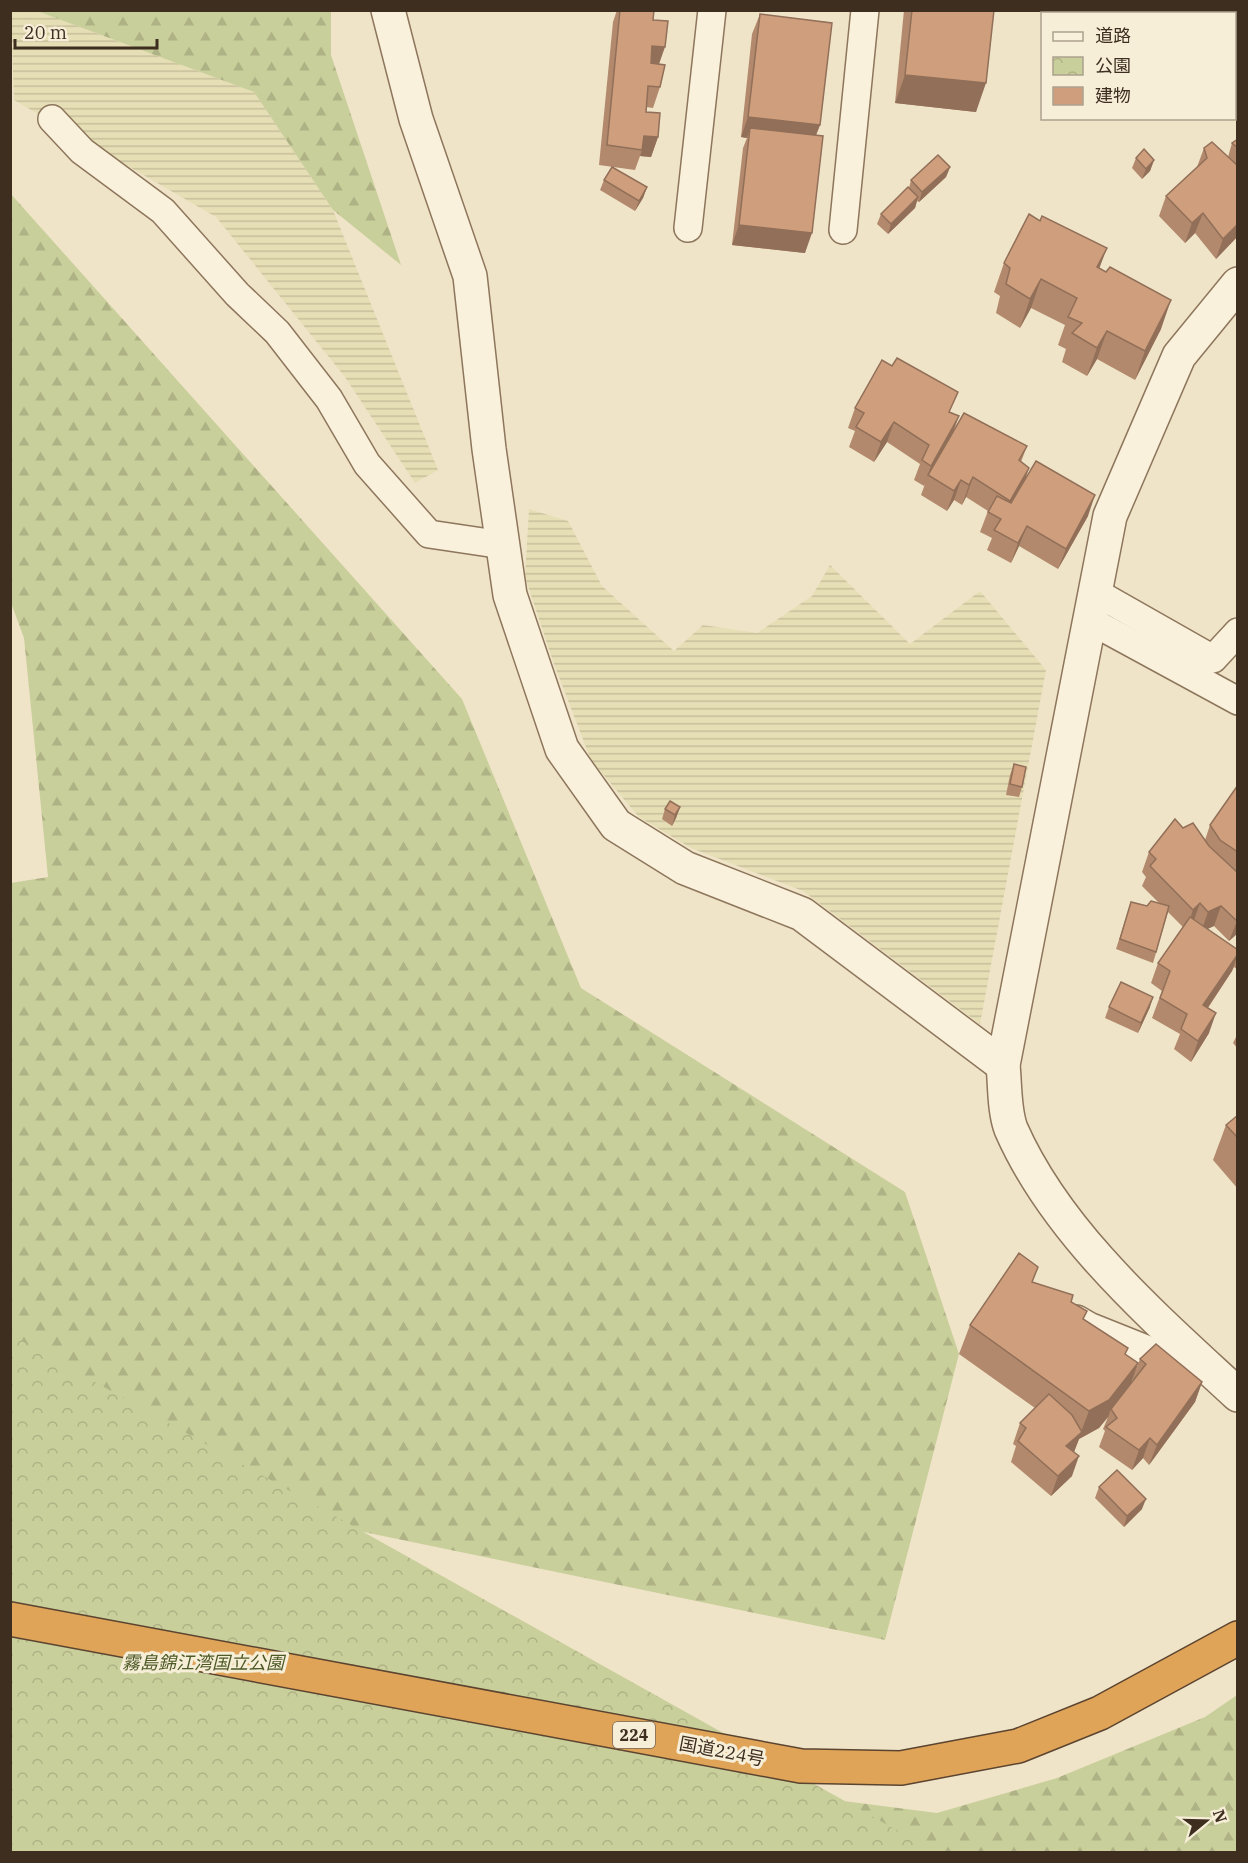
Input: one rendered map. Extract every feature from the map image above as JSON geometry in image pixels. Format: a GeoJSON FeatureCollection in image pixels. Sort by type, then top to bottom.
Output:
{"type":"FeatureCollection","features":[{"type":"Feature","properties":{"kind":"highway","name":"国道224号"},"geometry":{"type":"LineString","coordinates":[[10,1619],[801,1766],[901,1768],[1018,1746],[1100,1713],[1238,1638]]}},
{"type":"Feature","properties":{"kind":"street"},"geometry":{"type":"LineString","coordinates":[[388,10],[416,119],[470,276],[510,595],[562,749],[616,825],[685,868],[802,914],[1003,1065]]}},
{"type":"Feature","properties":{"kind":"street"},"geometry":{"type":"LineString","coordinates":[[1238,284],[1179,356],[1110,516],[1003,1065],[1010,1127],[1053,1203],[1135,1299],[1238,1395]]}},
{"type":"Feature","properties":{"kind":"street"},"geometry":{"type":"LineString","coordinates":[[1049,1305],[1088,1329],[1183,1367],[1205,1365]]}},
{"type":"Feature","properties":{"kind":"lane"},"geometry":{"type":"LineString","coordinates":[[688,228],[712,10]]}},
{"type":"Feature","properties":{"kind":"lane"},"geometry":{"type":"LineString","coordinates":[[843,230],[865,10]]}},
{"type":"Feature","properties":{"kind":"lane"},"geometry":{"type":"LineString","coordinates":[[52,119],[82,151],[164,211],[237,294],[277,332],[329,399],[367,464],[429,534],[503,545]]}},
{"type":"Feature","properties":{"kind":"lane"},"geometry":{"type":"LineString","coordinates":[[1092,606],[1213,659],[1238,632]]}},
{"type":"Feature","properties":{"kind":"lane"},"geometry":{"type":"LineString","coordinates":[[1092,606],[1238,701]]}},
{"type":"Feature","properties":{"kind":"shaded area"},"geometry":{"type":"Polygon","coordinates":[[[11,11],[37,11],[254,92],[333,210],[438,470],[415,483],[345,377],[216,217],[14,100],[11,11]]]}},
{"type":"Feature","properties":{"kind":"shaded area"},"geometry":{"type":"Polygon","coordinates":[[[529,509],[568,521],[602,586],[674,651],[703,625],[757,633],[812,596],[830,565],[910,644],[980,591],[1046,670],[980,1024],[803,891],[691,848],[639,817],[591,760],[554,664],[525,577],[529,509]]]}},
{"type":"Feature","properties":{"kind":"green space"},"geometry":{"type":"Polygon","coordinates":[[[37,11],[331,11],[331,55],[401,265],[333,210],[254,92],[37,11]]]}},
{"type":"Feature","properties":{"kind":"green space"},"geometry":{"type":"Polygon","coordinates":[[[10,193],[462,699],[581,988],[905,1192],[959,1354],[885,1640],[11,1459],[11,883],[48,877],[24,638],[10,600],[10,193]]]}},
{"type":"Feature","properties":{"kind":"green space","name":"霧島錦江湾国立公園"},"geometry":{"type":"Polygon","coordinates":[[[11,1335],[936,1852],[11,1852],[11,1335]]]}},
{"type":"Feature","properties":{"kind":"green space"},"geometry":{"type":"Polygon","coordinates":[[[10,1651],[751,1789],[937,1813],[1057,1778],[1205,1717],[1237,1695],[1237,1852],[11,1852],[10,1651]]]}},
{"type":"Feature","properties":{"kind":"building"},"geometry":{"type":"Polygon","coordinates":[[[620,10],[654,10],[653,20],[668,21],[665,47],[652,46],[651,63],[665,65],[660,87],[648,86],[646,112],[660,113],[658,137],[644,136],[642,150],[607,145],[620,10]]]}},
{"type":"Feature","properties":{"kind":"building"},"geometry":{"type":"Polygon","coordinates":[[[912,10],[994,10],[986,83],[905,75],[912,10]]]}},
{"type":"Feature","properties":{"kind":"building"},"geometry":{"type":"Polygon","coordinates":[[[1123,10],[1212,10],[1211,12],[1122,12],[1123,10]]]}},
{"type":"Feature","properties":{"kind":"building"},"geometry":{"type":"Polygon","coordinates":[[[1238,10],[1238,33],[1236,34],[1236,12],[1232,12],[1238,10]]]}},
{"type":"Feature","properties":{"kind":"building"},"geometry":{"type":"Polygon","coordinates":[[[760,14],[832,23],[820,125],[748,117],[760,14]]]}},
{"type":"Feature","properties":{"kind":"building"},"geometry":{"type":"Polygon","coordinates":[[[750,128],[823,136],[812,233],[739,225],[750,128]]]}},
{"type":"Feature","properties":{"kind":"building"},"geometry":{"type":"Polygon","coordinates":[[[1238,139],[1238,148],[1232,143],[1238,139]]]}},
{"type":"Feature","properties":{"kind":"building"},"geometry":{"type":"Polygon","coordinates":[[[1212,142],[1238,166],[1238,224],[1223,239],[1203,213],[1192,223],[1166,196],[1207,158],[1204,148],[1212,142]]]}},
{"type":"Feature","properties":{"kind":"building"},"geometry":{"type":"Polygon","coordinates":[[[1144,149],[1154,160],[1146,169],[1136,158],[1144,149]]]}},
{"type":"Feature","properties":{"kind":"building"},"geometry":{"type":"Polygon","coordinates":[[[938,155],[950,167],[922,192],[911,180],[938,155]]]}},
{"type":"Feature","properties":{"kind":"building"},"geometry":{"type":"Polygon","coordinates":[[[612,167],[647,187],[639,201],[604,180],[612,167]]]}},
{"type":"Feature","properties":{"kind":"building"},"geometry":{"type":"Polygon","coordinates":[[[908,187],[918,197],[891,224],[881,214],[908,187]]]}},
{"type":"Feature","properties":{"kind":"building"},"geometry":{"type":"Polygon","coordinates":[[[1029,214],[1040,221],[1042,216],[1107,248],[1097,267],[1106,272],[1110,267],[1171,300],[1145,351],[1107,331],[1097,348],[1072,333],[1082,323],[1068,317],[1077,298],[1041,279],[1030,299],[1006,284],[1010,268],[1004,263],[1029,214]]]}},
{"type":"Feature","properties":{"kind":"building"},"geometry":{"type":"Polygon","coordinates":[[[897,358],[958,392],[949,412],[959,416],[931,466],[922,460],[929,445],[894,422],[881,442],[856,427],[864,413],[855,408],[882,360],[892,366],[897,358]]]}},
{"type":"Feature","properties":{"kind":"building"},"geometry":{"type":"Polygon","coordinates":[[[964,413],[1027,446],[1019,460],[1029,468],[1010,501],[973,477],[969,485],[961,480],[954,491],[928,475],[964,413]]]}},
{"type":"Feature","properties":{"kind":"building"},"geometry":{"type":"Polygon","coordinates":[[[1036,461],[1095,495],[1066,549],[1027,526],[1018,543],[994,530],[1001,519],[988,512],[997,496],[1011,503],[1036,461]]]}},
{"type":"Feature","properties":{"kind":"building"},"geometry":{"type":"Polygon","coordinates":[[[1014,764],[1026,767],[1022,787],[1010,784],[1014,764]]]}},
{"type":"Feature","properties":{"kind":"building"},"geometry":{"type":"Polygon","coordinates":[[[1238,785],[1238,852],[1220,840],[1210,825],[1238,785]]]}},
{"type":"Feature","properties":{"kind":"building"},"geometry":{"type":"Polygon","coordinates":[[[670,801],[680,807],[675,815],[665,809],[670,801]]]}},
{"type":"Feature","properties":{"kind":"building"},"geometry":{"type":"Polygon","coordinates":[[[1175,819],[1183,828],[1193,823],[1209,846],[1238,873],[1237,921],[1221,906],[1208,912],[1200,903],[1193,910],[1150,866],[1156,859],[1149,852],[1175,819]]]}},
{"type":"Feature","properties":{"kind":"building"},"geometry":{"type":"Polygon","coordinates":[[[1151,901],[1169,906],[1156,952],[1120,939],[1131,902],[1147,906],[1151,901]]]}},
{"type":"Feature","properties":{"kind":"building"},"geometry":{"type":"Polygon","coordinates":[[[1190,917],[1238,950],[1238,954],[1203,1005],[1216,1013],[1198,1041],[1181,1029],[1187,1014],[1160,998],[1170,971],[1158,963],[1190,917]]]}},
{"type":"Feature","properties":{"kind":"building"},"geometry":{"type":"Polygon","coordinates":[[[1121,982],[1153,997],[1141,1023],[1109,1007],[1121,982]]]}},
{"type":"Feature","properties":{"kind":"building"},"geometry":{"type":"Polygon","coordinates":[[[1238,1115],[1238,1138],[1226,1125],[1238,1115]]]}},
{"type":"Feature","properties":{"kind":"building"},"geometry":{"type":"Polygon","coordinates":[[[1019,1253],[1038,1267],[1032,1282],[1073,1295],[1071,1302],[1087,1311],[1083,1319],[1128,1348],[1125,1354],[1138,1363],[1109,1400],[1089,1411],[970,1325],[1019,1253]]]}},
{"type":"Feature","properties":{"kind":"building"},"geometry":{"type":"Polygon","coordinates":[[[1156,1344],[1202,1382],[1157,1445],[1150,1438],[1139,1450],[1106,1427],[1117,1418],[1111,1409],[1146,1364],[1140,1359],[1156,1344]]]}},
{"type":"Feature","properties":{"kind":"building"},"geometry":{"type":"Polygon","coordinates":[[[1049,1394],[1072,1415],[1082,1432],[1066,1446],[1079,1456],[1058,1476],[1018,1441],[1026,1428],[1020,1423],[1049,1394]]]}},
{"type":"Feature","properties":{"kind":"building"},"geometry":{"type":"Polygon","coordinates":[[[1117,1470],[1146,1499],[1127,1516],[1099,1487],[1117,1470]]]}}]}
